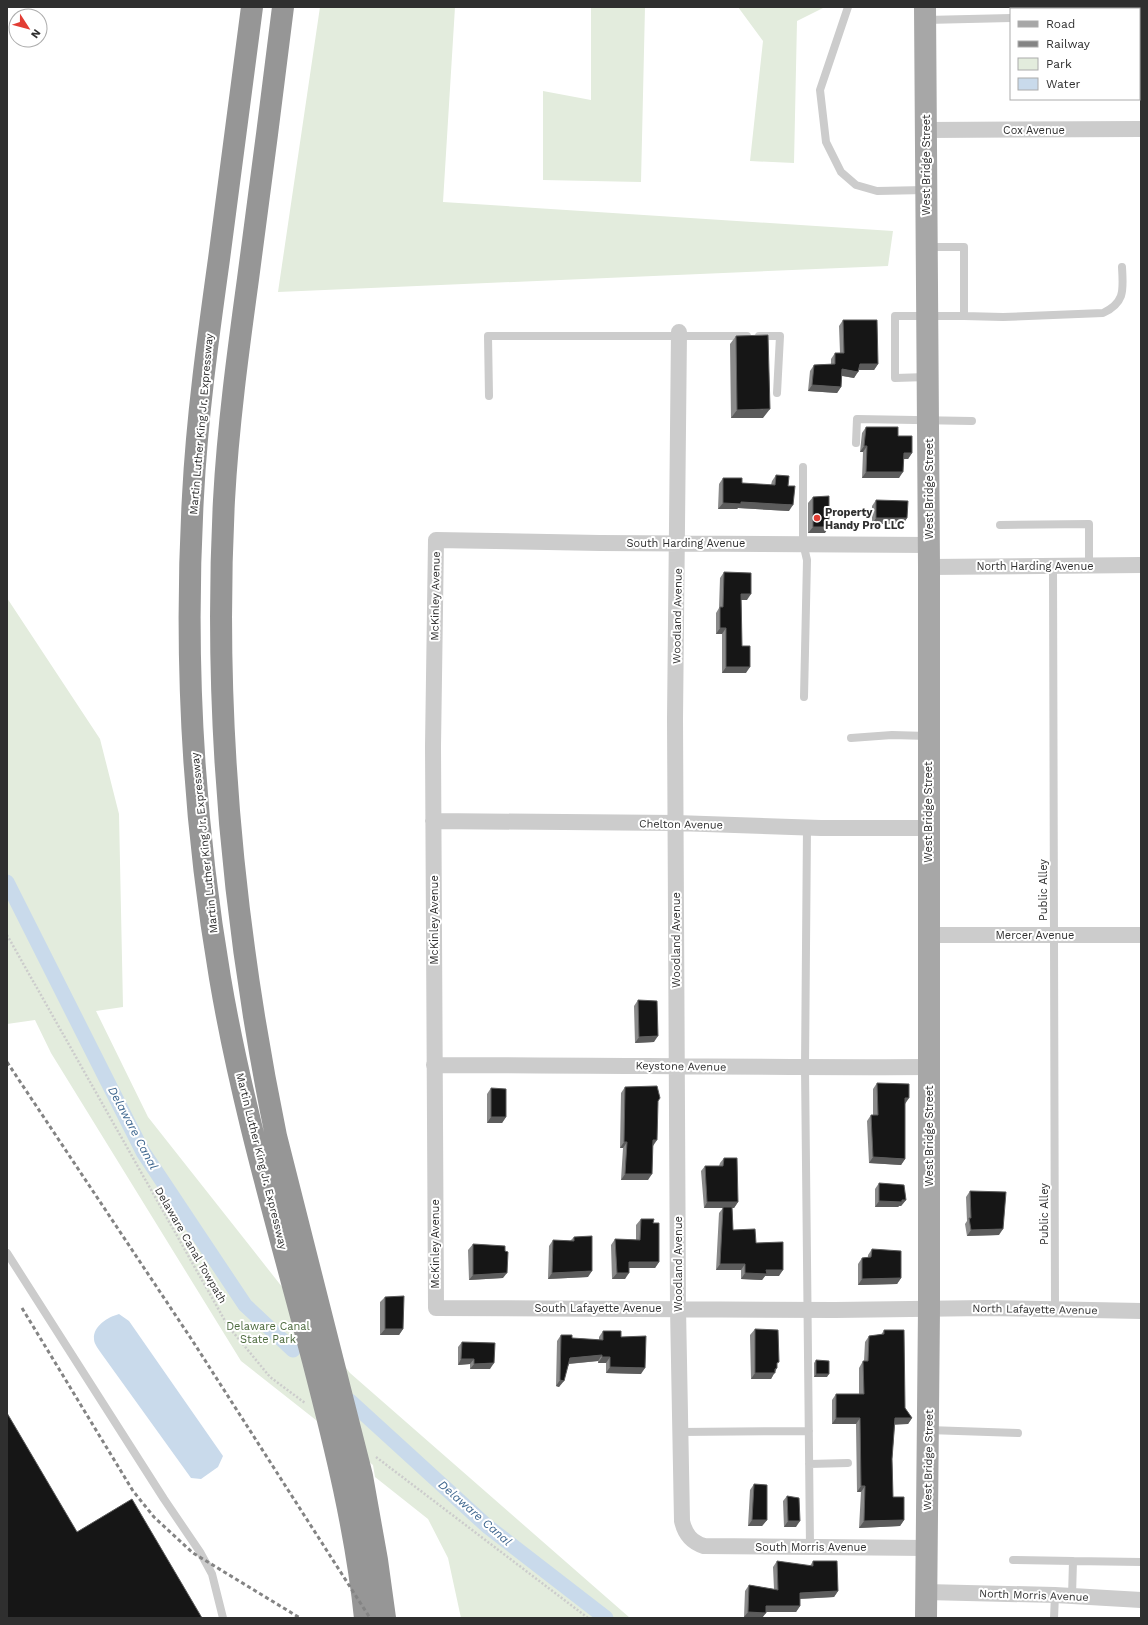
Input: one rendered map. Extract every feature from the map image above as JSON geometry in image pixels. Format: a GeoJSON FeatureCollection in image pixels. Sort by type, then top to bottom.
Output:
{"type":"FeatureCollection","features":[{"type":"Feature","properties":{"kind":"highway","name":"Martin Luther King Jr. Expressway"},"geometry":{"type":"LineString","coordinates":[[252,7],[208,336],[197,443],[191,559],[191,714],[199,822],[221,983],[245,1096],[366,1497],[378,1560],[385,1618]]}},
{"type":"Feature","properties":{"kind":"highway","name":"Martin Luther King Jr. Expressway"},"geometry":{"type":"LineString","coordinates":[[284,7],[240,340],[228,453],[222,552],[222,713],[234,871],[256,1032],[343,1481],[364,1613]]}},
{"type":"Feature","properties":{"kind":"main road","name":"West Bridge Street"},"geometry":{"type":"LineString","coordinates":[[925,14],[929,545],[929,1309],[926,1618]]}},
{"type":"Feature","properties":{"kind":"street","name":"Cox Avenue"},"geometry":{"type":"LineString","coordinates":[[926,130],[1141,129]]}},
{"type":"Feature","properties":{"kind":"street","name":"Woodland Avenue"},"geometry":{"type":"LineString","coordinates":[[679,334],[676,823],[678,1308],[682,1521],[684,1531],[696,1544]]}},
{"type":"Feature","properties":{"kind":"street","name":"McKinley Avenue"},"geometry":{"type":"LineString","coordinates":[[436,1308],[434,822],[436,540],[442,540]]}},
{"type":"Feature","properties":{"kind":"street","name":"South Harding Avenue"},"geometry":{"type":"LineString","coordinates":[[442,540],[929,545]]}},
{"type":"Feature","properties":{"kind":"street","name":"North Harding Avenue"},"geometry":{"type":"LineString","coordinates":[[929,567],[1141,565]]}},
{"type":"Feature","properties":{"kind":"street","name":"Chelton Avenue"},"geometry":{"type":"LineString","coordinates":[[434,822],[676,823],[807,827],[928,828]]}},
{"type":"Feature","properties":{"kind":"street","name":"Mercer Avenue"},"geometry":{"type":"LineString","coordinates":[[928,935],[1141,935]]}},
{"type":"Feature","properties":{"kind":"street","name":"Keystone Avenue"},"geometry":{"type":"LineString","coordinates":[[434,1065],[805,1068],[929,1067]]}},
{"type":"Feature","properties":{"kind":"street","name":"South Lafayette Avenue"},"geometry":{"type":"LineString","coordinates":[[436,1308],[678,1308],[806,1310],[929,1309]]}},
{"type":"Feature","properties":{"kind":"street","name":"North Lafayette Avenue"},"geometry":{"type":"LineString","coordinates":[[929,1309],[1141,1311]]}},
{"type":"Feature","properties":{"kind":"street","name":"South Morris Avenue"},"geometry":{"type":"LineString","coordinates":[[696,1544],[704,1546],[927,1548]]}},
{"type":"Feature","properties":{"kind":"street","name":"North Morris Avenue"},"geometry":{"type":"LineString","coordinates":[[926,1592],[1055,1595],[1141,1600]]}},
{"type":"Feature","properties":{"kind":"lane"},"geometry":{"type":"LineString","coordinates":[[848,7],[820,90],[826,142],[841,172],[856,185],[877,191],[926,190]]}},
{"type":"Feature","properties":{"kind":"lane"},"geometry":{"type":"LineString","coordinates":[[1134,7],[1141,7]]}},
{"type":"Feature","properties":{"kind":"lane"},"geometry":{"type":"LineString","coordinates":[[925,14],[1010,18]]}},
{"type":"Feature","properties":{"kind":"lane"},"geometry":{"type":"LineString","coordinates":[[927,247],[964,247],[964,316]]}},
{"type":"Feature","properties":{"kind":"lane"},"geometry":{"type":"LineString","coordinates":[[928,377],[895,378],[895,316],[1003,316],[1103,313],[1114,308],[1121,300],[1122,267]]}},
{"type":"Feature","properties":{"kind":"lane"},"geometry":{"type":"LineString","coordinates":[[489,396],[488,336],[679,334],[780,336],[777,393]]}},
{"type":"Feature","properties":{"kind":"lane"},"geometry":{"type":"LineString","coordinates":[[856,443],[857,419],[972,421]]}},
{"type":"Feature","properties":{"kind":"lane"},"geometry":{"type":"LineString","coordinates":[[803,467],[803,543],[807,560],[804,697]]}},
{"type":"Feature","properties":{"kind":"lane"},"geometry":{"type":"LineString","coordinates":[[1000,525],[1089,524],[1089,565]]}},
{"type":"Feature","properties":{"kind":"lane","name":"Public Alley"},"geometry":{"type":"LineString","coordinates":[[1053,566],[1055,1310]]}},
{"type":"Feature","properties":{"kind":"lane"},"geometry":{"type":"LineString","coordinates":[[851,738],[892,735],[928,736]]}},
{"type":"Feature","properties":{"kind":"lane"},"geometry":{"type":"LineString","coordinates":[[807,827],[805,1068],[806,1310],[810,1547]]}},
{"type":"Feature","properties":{"kind":"lane"},"geometry":{"type":"LineString","coordinates":[[7,1253],[200,1552],[212,1574],[223,1618]]}},
{"type":"Feature","properties":{"kind":"lane"},"geometry":{"type":"LineString","coordinates":[[928,1430],[1018,1433]]}},
{"type":"Feature","properties":{"kind":"lane"},"geometry":{"type":"LineString","coordinates":[[680,1432],[808,1431]]}},
{"type":"Feature","properties":{"kind":"lane"},"geometry":{"type":"LineString","coordinates":[[809,1464],[848,1463]]}},
{"type":"Feature","properties":{"kind":"lane"},"geometry":{"type":"LineString","coordinates":[[1013,1560],[1141,1562]]}},
{"type":"Feature","properties":{"kind":"lane"},"geometry":{"type":"LineString","coordinates":[[1072,1596],[1073,1561]]}},
{"type":"Feature","properties":{"kind":"lane"},"geometry":{"type":"LineString","coordinates":[[1054,1618],[1055,1595]]}},
{"type":"Feature","properties":{"kind":"path","name":"Delaware Canal Towpath"},"geometry":{"type":"LineString","coordinates":[[7,935],[228,1326],[270,1377],[307,1405]]}},
{"type":"Feature","properties":{"kind":"path"},"geometry":{"type":"LineString","coordinates":[[370,1452],[588,1618]]}},
{"type":"Feature","properties":{"kind":"green space"},"geometry":{"type":"Polygon","coordinates":[[[320,7],[455,7],[443,202],[893,231],[888,266],[278,292],[320,7]]]}},
{"type":"Feature","properties":{"kind":"green space"},"geometry":{"type":"Polygon","coordinates":[[[591,7],[645,7],[641,182],[543,180],[543,91],[591,100],[591,7]]]}},
{"type":"Feature","properties":{"kind":"green space"},"geometry":{"type":"Polygon","coordinates":[[[738,7],[825,7],[797,21],[794,163],[750,161],[763,41],[738,7]]]}},
{"type":"Feature","properties":{"kind":"green space","name":"Delaware Canal State Park"},"geometry":{"type":"Polygon","coordinates":[[[7,598],[100,739],[119,814],[123,1007],[96,1011],[148,1117],[350,1373],[630,1618],[461,1618],[448,1558],[428,1519],[375,1477],[373,1465],[241,1361],[51,1053],[35,1020],[7,1024],[7,598]]]}},
{"type":"Feature","properties":{"kind":"water"},"geometry":{"type":"Polygon","coordinates":[[[119,1314],[129,1321],[223,1456],[218,1467],[201,1479],[191,1478],[101,1353],[94,1341],[94,1334],[99,1326],[110,1317],[119,1314]]]}},
{"type":"Feature","properties":{"kind":"building"},"geometry":{"type":"Polygon","coordinates":[[[843,320],[877,320],[878,364],[860,364],[858,372],[842,369],[841,387],[812,385],[814,365],[835,364],[835,353],[844,353],[843,320]]]}},
{"type":"Feature","properties":{"kind":"building"},"geometry":{"type":"Polygon","coordinates":[[[768,335],[770,409],[737,410],[736,336],[768,335]]]}},
{"type":"Feature","properties":{"kind":"building"},"geometry":{"type":"Polygon","coordinates":[[[866,427],[898,427],[898,436],[912,436],[912,453],[904,453],[903,472],[866,472],[867,446],[864,446],[866,427]]]}},
{"type":"Feature","properties":{"kind":"building"},"geometry":{"type":"Polygon","coordinates":[[[776,475],[789,476],[788,486],[795,486],[793,505],[741,502],[741,504],[723,503],[723,478],[742,478],[742,483],[775,485],[776,475]]]}},
{"type":"Feature","properties":{"kind":"building"},"geometry":{"type":"Polygon","coordinates":[[[829,496],[829,527],[813,527],[813,497],[829,496]]]}},
{"type":"Feature","properties":{"kind":"building"},"geometry":{"type":"Polygon","coordinates":[[[876,500],[908,501],[907,518],[876,518],[876,500]]]}},
{"type":"Feature","properties":{"kind":"building"},"geometry":{"type":"Polygon","coordinates":[[[724,572],[751,573],[751,594],[741,594],[742,646],[750,646],[750,667],[726,667],[726,628],[720,628],[720,607],[723,607],[724,572]]]}},
{"type":"Feature","properties":{"kind":"building"},"geometry":{"type":"Polygon","coordinates":[[[638,1000],[657,1001],[658,1036],[639,1037],[638,1000]]]}},
{"type":"Feature","properties":{"kind":"building"},"geometry":{"type":"Polygon","coordinates":[[[877,1083],[909,1084],[909,1098],[905,1098],[905,1159],[873,1157],[871,1115],[878,1115],[877,1083]]]}},
{"type":"Feature","properties":{"kind":"building"},"geometry":{"type":"Polygon","coordinates":[[[657,1086],[660,1098],[658,1101],[657,1140],[653,1140],[652,1174],[625,1174],[627,1142],[624,1142],[625,1087],[657,1086]]]}},
{"type":"Feature","properties":{"kind":"building"},"geometry":{"type":"Polygon","coordinates":[[[491,1088],[506,1089],[506,1117],[491,1117],[491,1088]]]}},
{"type":"Feature","properties":{"kind":"building"},"geometry":{"type":"Polygon","coordinates":[[[724,1158],[737,1158],[738,1202],[707,1202],[705,1166],[723,1166],[724,1158]]]}},
{"type":"Feature","properties":{"kind":"building"},"geometry":{"type":"Polygon","coordinates":[[[879,1183],[904,1185],[906,1200],[902,1200],[902,1202],[879,1201],[879,1183]]]}},
{"type":"Feature","properties":{"kind":"building"},"geometry":{"type":"Polygon","coordinates":[[[970,1191],[1006,1192],[1003,1229],[971,1230],[969,1218],[971,1218],[970,1191]]]}},
{"type":"Feature","properties":{"kind":"building"},"geometry":{"type":"Polygon","coordinates":[[[723,1207],[732,1207],[733,1230],[755,1229],[756,1243],[783,1242],[783,1270],[766,1270],[767,1274],[745,1273],[745,1264],[720,1264],[723,1207]]]}},
{"type":"Feature","properties":{"kind":"building"},"geometry":{"type":"Polygon","coordinates":[[[641,1219],[654,1219],[653,1223],[659,1223],[659,1262],[629,1262],[629,1273],[617,1273],[615,1239],[640,1240],[641,1219]]]}},
{"type":"Feature","properties":{"kind":"building"},"geometry":{"type":"Polygon","coordinates":[[[592,1236],[592,1271],[552,1273],[553,1240],[574,1241],[574,1237],[592,1236]]]}},
{"type":"Feature","properties":{"kind":"building"},"geometry":{"type":"Polygon","coordinates":[[[473,1244],[505,1246],[505,1251],[508,1252],[507,1273],[473,1275],[473,1244]]]}},
{"type":"Feature","properties":{"kind":"building"},"geometry":{"type":"Polygon","coordinates":[[[872,1249],[901,1251],[901,1278],[862,1279],[862,1258],[871,1257],[872,1249]]]}},
{"type":"Feature","properties":{"kind":"building"},"geometry":{"type":"Polygon","coordinates":[[[404,1296],[403,1329],[385,1329],[385,1297],[404,1296]]]}},
{"type":"Feature","properties":{"kind":"building"},"geometry":{"type":"Polygon","coordinates":[[[755,1329],[778,1330],[779,1362],[777,1363],[775,1373],[755,1373],[755,1329]]]}},
{"type":"Feature","properties":{"kind":"building"},"geometry":{"type":"Polygon","coordinates":[[[884,1330],[904,1330],[905,1408],[912,1418],[895,1418],[892,1459],[893,1497],[904,1497],[904,1520],[864,1521],[865,1486],[861,1486],[860,1418],[836,1418],[836,1394],[864,1394],[863,1361],[868,1361],[869,1336],[884,1334],[884,1330]]]}},
{"type":"Feature","properties":{"kind":"building"},"geometry":{"type":"Polygon","coordinates":[[[603,1331],[621,1331],[621,1337],[646,1336],[645,1368],[610,1367],[610,1357],[602,1357],[602,1355],[570,1358],[564,1381],[560,1380],[561,1335],[572,1335],[572,1338],[603,1340],[603,1331]]]}},
{"type":"Feature","properties":{"kind":"building"},"geometry":{"type":"Polygon","coordinates":[[[462,1342],[495,1343],[494,1363],[474,1364],[474,1359],[461,1359],[462,1342]]]}},
{"type":"Feature","properties":{"kind":"building"},"geometry":{"type":"Polygon","coordinates":[[[816,1360],[829,1361],[829,1374],[816,1374],[816,1360]]]}},
{"type":"Feature","properties":{"kind":"building"},"geometry":{"type":"Polygon","coordinates":[[[7,1413],[77,1532],[132,1499],[202,1618],[7,1618],[7,1413]]]}},
{"type":"Feature","properties":{"kind":"building"},"geometry":{"type":"Polygon","coordinates":[[[754,1484],[767,1485],[767,1520],[752,1520],[754,1484]]]}},
{"type":"Feature","properties":{"kind":"building"},"geometry":{"type":"Polygon","coordinates":[[[787,1496],[799,1498],[800,1521],[788,1521],[787,1496]]]}},
{"type":"Feature","properties":{"kind":"building"},"geometry":{"type":"Polygon","coordinates":[[[777,1561],[813,1566],[813,1561],[837,1561],[838,1591],[800,1593],[800,1606],[766,1606],[766,1613],[748,1612],[749,1585],[778,1590],[777,1561]]]}},
{"type":"Feature","properties":{"kind":"waterway","name":"Delaware Canal"},"geometry":{"type":"LineString","coordinates":[[7,882],[143,1152],[245,1305],[293,1350]]}},
{"type":"Feature","properties":{"kind":"waterway","name":"Delaware Canal"},"geometry":{"type":"LineString","coordinates":[[350,1401],[487,1526],[606,1618]]}},
{"type":"Feature","properties":{"kind":"railway"},"geometry":{"type":"LineString","coordinates":[[7,1062],[192,1340],[370,1618]]}},
{"type":"Feature","properties":{"kind":"railway"},"geometry":{"type":"LineString","coordinates":[[22,1308],[133,1491],[154,1517],[193,1553],[300,1618]]}},
{"type":"Feature","properties":{"kind":"place","name":"Property Handy Pro LLC"},"geometry":{"type":"Point","coordinates":[817,518]}}]}
